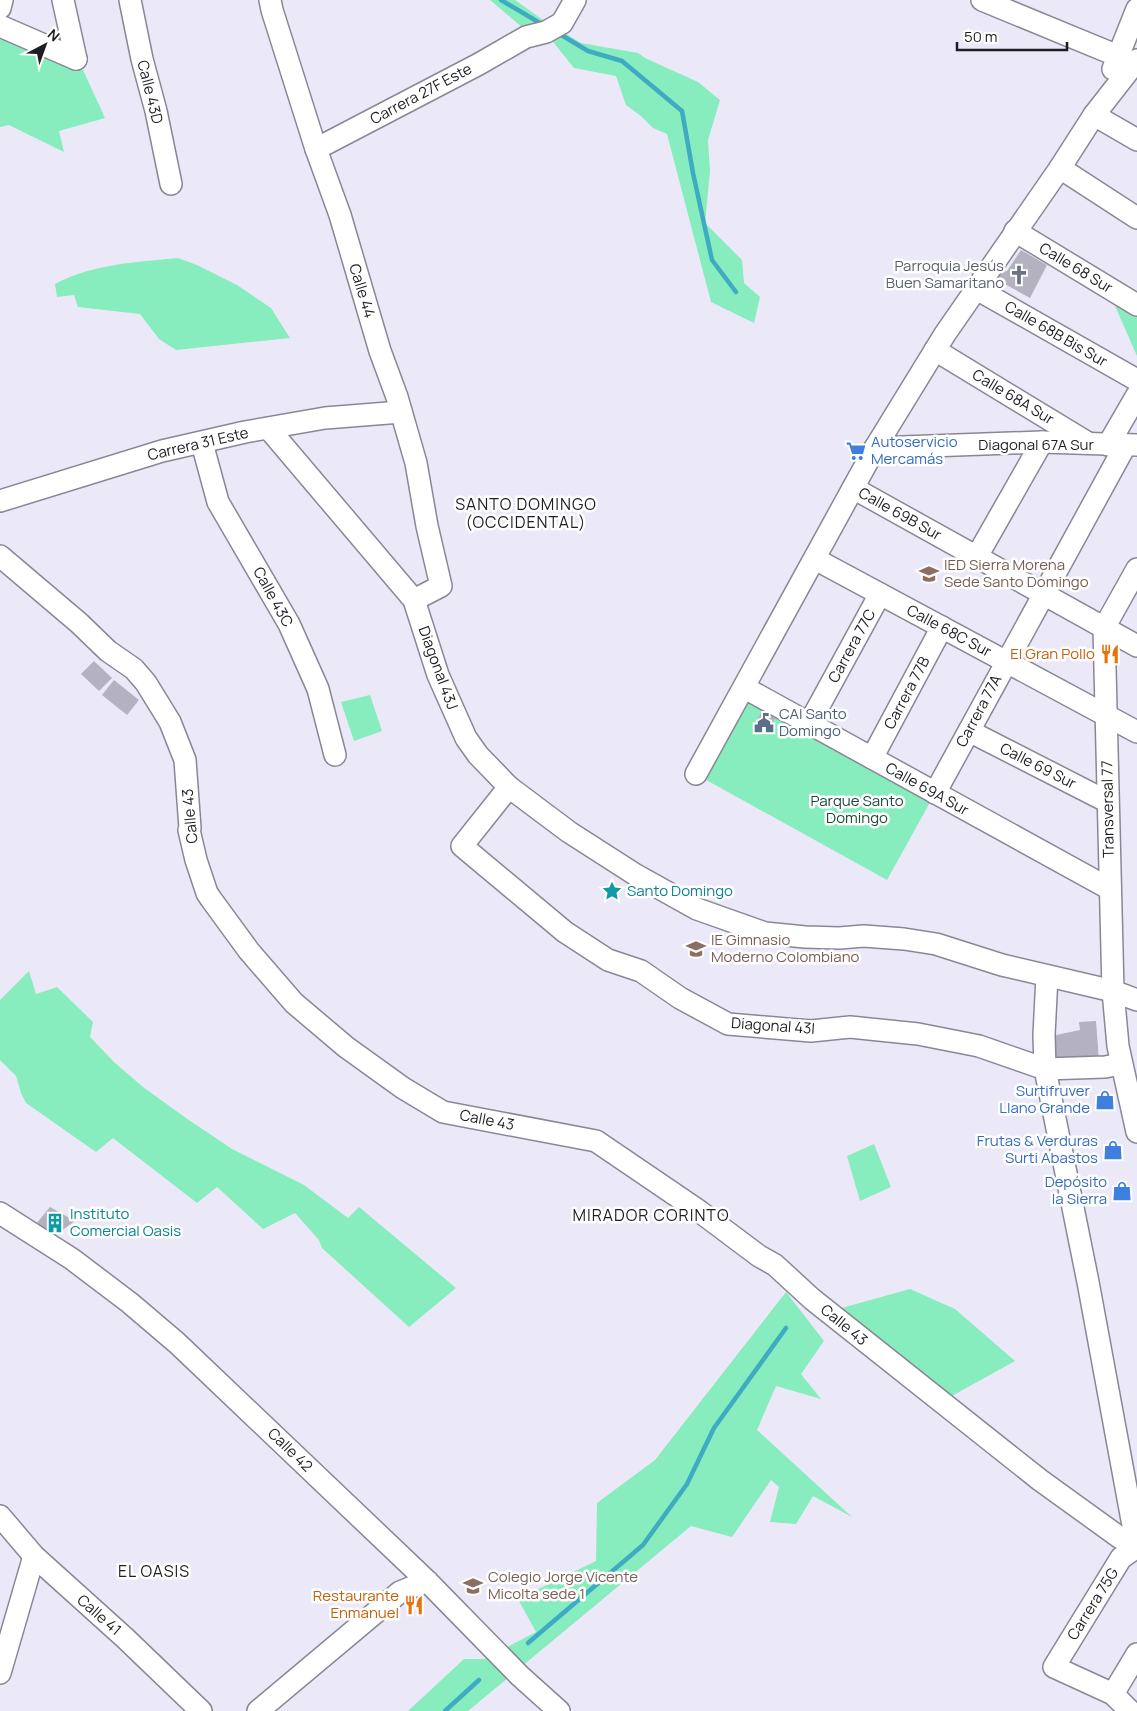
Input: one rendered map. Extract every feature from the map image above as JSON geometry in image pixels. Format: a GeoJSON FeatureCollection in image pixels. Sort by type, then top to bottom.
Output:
{"type":"FeatureCollection","features":[{"type":"Feature","properties":{"kind":"street"},"geometry":{"type":"LineString","coordinates":[[0,8],[2,0]]}},
{"type":"Feature","properties":{"kind":"street"},"geometry":{"type":"LineString","coordinates":[[0,26],[76,59],[63,0]]}},
{"type":"Feature","properties":{"kind":"street","name":"Calle 43D"},"geometry":{"type":"LineString","coordinates":[[130,0],[171,184]]}},
{"type":"Feature","properties":{"kind":"street","name":"Calle 44"},"geometry":{"type":"LineString","coordinates":[[270,0],[316,149],[340,214],[416,464],[427,526],[441,586],[414,600]]}},
{"type":"Feature","properties":{"kind":"street","name":"Carrera 27F Este"},"geometry":{"type":"LineString","coordinates":[[316,149],[479,64],[526,37],[546,32],[562,23],[575,0]]}},
{"type":"Feature","properties":{"kind":"street"},"geometry":{"type":"LineString","coordinates":[[982,0],[1127,58]]}},
{"type":"Feature","properties":{"kind":"street"},"geometry":{"type":"LineString","coordinates":[[696,774],[745,688],[875,448],[975,288],[1060,168],[1127,58],[1137,9]]}},
{"type":"Feature","properties":{"kind":"street"},"geometry":{"type":"LineString","coordinates":[[1094,115],[1137,140]]}},
{"type":"Feature","properties":{"kind":"street"},"geometry":{"type":"LineString","coordinates":[[1060,168],[1137,218]]}},
{"type":"Feature","properties":{"kind":"street","name":"Calle 68 Sur"},"geometry":{"type":"LineString","coordinates":[[1016,231],[1137,305]]}},
{"type":"Feature","properties":{"kind":"street","name":"Calle 68B Bis Sur"},"geometry":{"type":"LineString","coordinates":[[975,288],[1137,380]]}},
{"type":"Feature","properties":{"kind":"street","name":"Calle 68A Sur"},"geometry":{"type":"LineString","coordinates":[[935,350],[1115,445]]}},
{"type":"Feature","properties":{"kind":"street","name":"Carrera 77A"},"geometry":{"type":"LineString","coordinates":[[935,793],[1043,594],[1137,395]]}},
{"type":"Feature","properties":{"kind":"street","name":"Carrera 31 Este"},"geometry":{"type":"LineString","coordinates":[[0,502],[162,451],[245,432],[325,418],[401,412]]}},
{"type":"Feature","properties":{"kind":"street","name":"Diagonal 43J"},"geometry":{"type":"LineString","coordinates":[[269,429],[414,600],[438,676],[466,738],[478,755],[509,787],[569,832],[636,875],[697,909],[765,933],[805,937],[839,938],[864,936],[912,940],[936,944],[1002,965],[1046,976]]}},
{"type":"Feature","properties":{"kind":"street"},"geometry":{"type":"LineString","coordinates":[[976,558],[1042,442]]}},
{"type":"Feature","properties":{"kind":"street","name":"Diagonal 67A Sur"},"geometry":{"type":"LineString","coordinates":[[875,448],[1042,442],[1115,445]]}},
{"type":"Feature","properties":{"kind":"street","name":"Calle 43C"},"geometry":{"type":"LineString","coordinates":[[202,443],[218,502],[289,624],[318,689],[335,755]]}},
{"type":"Feature","properties":{"kind":"street","name":"Calle 69B Sur"},"geometry":{"type":"LineString","coordinates":[[853,488],[1137,646]]}},
{"type":"Feature","properties":{"kind":"street","name":"Calle 43"},"geometry":{"type":"LineString","coordinates":[[0,556],[79,623],[108,651],[134,669],[146,683],[170,722],[185,760],[190,828],[188,830],[207,893],[249,951],[294,1003],[346,1047],[403,1088],[443,1112],[596,1141],[699,1211],[759,1256],[775,1265],[812,1299],[1033,1474],[1119,1537],[1137,1547]]}},
{"type":"Feature","properties":{"kind":"street","name":"Calle 68C Sur"},"geometry":{"type":"LineString","coordinates":[[815,559],[1137,732]]}},
{"type":"Feature","properties":{"kind":"street"},"geometry":{"type":"LineString","coordinates":[[1104,628],[1137,570]]}},
{"type":"Feature","properties":{"kind":"street","name":"Carrera 77C"},"geometry":{"type":"LineString","coordinates":[[809,724],[880,594]]}},
{"type":"Feature","properties":{"kind":"street","name":"Carrera 77B"},"geometry":{"type":"LineString","coordinates":[[872,758],[942,627]]}},
{"type":"Feature","properties":{"kind":"street","name":"Transversal 77"},"geometry":{"type":"LineString","coordinates":[[1104,628],[1113,991],[1121,1064],[1137,1132]]}},
{"type":"Feature","properties":{"kind":"street","name":"Calle 69A Sur"},"geometry":{"type":"LineString","coordinates":[[745,688],[1110,889]]}},
{"type":"Feature","properties":{"kind":"street","name":"Calle 69 Sur"},"geometry":{"type":"LineString","coordinates":[[969,731],[1108,802]]}},
{"type":"Feature","properties":{"kind":"street","name":"Diagonal 43I"},"geometry":{"type":"LineString","coordinates":[[509,787],[462,846],[565,932],[608,960],[641,971],[680,998],[728,1024],[810,1031],[850,1027],[918,1034],[979,1046],[1045,1069]]}},
{"type":"Feature","properties":{"kind":"street"},"geometry":{"type":"LineString","coordinates":[[1137,1000],[1113,991],[1046,976],[1045,1069],[1088,1282],[1137,1547]]}},
{"type":"Feature","properties":{"kind":"street"},"geometry":{"type":"LineString","coordinates":[[1045,1069],[1105,1068],[1121,1064]]}},
{"type":"Feature","properties":{"kind":"street","name":"Calle 42"},"geometry":{"type":"LineString","coordinates":[[0,1213],[72,1259],[136,1308],[268,1429],[427,1581],[520,1676],[559,1711]]}},
{"type":"Feature","properties":{"kind":"street","name":"Calle 41"},"geometry":{"type":"LineString","coordinates":[[0,1516],[34,1556],[125,1638],[201,1711]]}},
{"type":"Feature","properties":{"kind":"street","name":"Carrera 75G"},"geometry":{"type":"LineString","coordinates":[[1113,1694],[1054,1667],[1121,1558],[1137,1547]]}},
{"type":"Feature","properties":{"kind":"street"},"geometry":{"type":"LineString","coordinates":[[0,1673],[34,1556]]}},
{"type":"Feature","properties":{"kind":"street"},"geometry":{"type":"LineString","coordinates":[[258,1711],[400,1592],[427,1581]]}},
{"type":"Feature","properties":{"kind":"street"},"geometry":{"type":"LineString","coordinates":[[1130,1711],[1113,1694],[1137,1654]]}},
{"type":"Feature","properties":{"kind":"green space"},"geometry":{"type":"Polygon","coordinates":[[[490,0],[515,0],[581,43],[638,53],[698,82],[720,100],[708,140],[710,171],[705,223],[742,260],[744,283],[760,297],[754,323],[711,302],[667,134],[653,128],[626,105],[616,76],[574,68],[550,38],[523,28],[490,0]]]}},
{"type":"Feature","properties":{"kind":"green space"},"geometry":{"type":"Polygon","coordinates":[[[0,36],[83,70],[105,118],[59,131],[64,152],[9,125],[0,127],[0,36]]]}},
{"type":"Feature","properties":{"kind":"green space"},"geometry":{"type":"Polygon","coordinates":[[[178,258],[197,265],[237,285],[271,308],[290,338],[176,350],[159,339],[140,314],[78,307],[74,295],[57,297],[55,284],[84,272],[115,265],[178,258]]]}},
{"type":"Feature","properties":{"kind":"green space"},"geometry":{"type":"Polygon","coordinates":[[[1112,299],[1137,315],[1137,356],[1112,299]]]}},
{"type":"Feature","properties":{"kind":"green space","name":"Parque Santo Domingo"},"geometry":{"type":"Polygon","coordinates":[[[745,693],[933,797],[887,880],[699,776],[745,693]]]}},
{"type":"Feature","properties":{"kind":"green space"},"geometry":{"type":"Polygon","coordinates":[[[370,695],[382,731],[354,741],[341,702],[370,695]]]}},
{"type":"Feature","properties":{"kind":"green space"},"geometry":{"type":"Polygon","coordinates":[[[29,971],[36,994],[57,987],[93,1022],[90,1037],[115,1063],[143,1087],[232,1149],[304,1185],[348,1218],[359,1207],[456,1288],[409,1327],[322,1248],[319,1240],[295,1213],[263,1229],[217,1187],[197,1203],[113,1138],[96,1152],[26,1103],[16,1076],[0,1060],[0,1000],[29,971]]]}},
{"type":"Feature","properties":{"kind":"green space"},"geometry":{"type":"Polygon","coordinates":[[[874,1144],[891,1187],[860,1201],[847,1156],[874,1144]]]}},
{"type":"Feature","properties":{"kind":"green space"},"geometry":{"type":"Polygon","coordinates":[[[910,1289],[955,1309],[1015,1361],[950,1397],[838,1309],[910,1289]]]}},
{"type":"Feature","properties":{"kind":"green space"},"geometry":{"type":"Polygon","coordinates":[[[786,1292],[824,1341],[801,1374],[821,1399],[776,1386],[757,1430],[852,1517],[813,1496],[796,1524],[770,1522],[779,1487],[771,1480],[732,1537],[691,1526],[468,1711],[408,1711],[464,1659],[484,1659],[536,1632],[518,1599],[596,1561],[597,1503],[655,1460],[786,1292]]]}},
{"type":"Feature","properties":{"kind":"building","name":"Parroquia Jesús Buen Samaritano"},"geometry":{"type":"Polygon","coordinates":[[[1021,250],[1047,265],[1030,298],[994,278],[998,269],[1007,271],[1021,250]]]}},
{"type":"Feature","properties":{"kind":"building"},"geometry":{"type":"Polygon","coordinates":[[[94,661],[112,678],[99,691],[81,674],[94,661]]]}},
{"type":"Feature","properties":{"kind":"building"},"geometry":{"type":"Polygon","coordinates":[[[114,680],[139,700],[127,715],[102,695],[114,680]]]}},
{"type":"Feature","properties":{"kind":"building","name":"CAI Santo Domingo"},"geometry":{"type":"Polygon","coordinates":[[[762,711],[775,718],[766,735],[753,727],[762,711]]]}},
{"type":"Feature","properties":{"kind":"building"},"geometry":{"type":"Polygon","coordinates":[[[1096,1021],[1099,1061],[1056,1060],[1056,1035],[1080,1030],[1079,1022],[1096,1021]]]}},
{"type":"Feature","properties":{"kind":"building","name":"Instituto Comercial Oasis"},"geometry":{"type":"Polygon","coordinates":[[[50,1207],[75,1221],[54,1236],[36,1224],[50,1207]]]}},
{"type":"Feature","properties":{"kind":"waterway"},"geometry":{"type":"LineString","coordinates":[[501,0],[545,26]]}},
{"type":"Feature","properties":{"kind":"waterway"},"geometry":{"type":"LineString","coordinates":[[558,33],[588,51],[622,61],[682,111],[712,260],[736,292]]}},
{"type":"Feature","properties":{"kind":"waterway"},"geometry":{"type":"LineString","coordinates":[[528,1643],[643,1545],[687,1484],[714,1428],[786,1328]]}},
{"type":"Feature","properties":{"kind":"waterway"},"geometry":{"type":"LineString","coordinates":[[445,1711],[479,1680]]}},
{"type":"Feature","properties":{"kind":"place","name":"Parroquia Jesús Buen Samaritano"},"geometry":{"type":"Point","coordinates":[1019,275]}},
{"type":"Feature","properties":{"kind":"place","name":"Autoservicio Mercamás"},"geometry":{"type":"Point","coordinates":[856,451]}},
{"type":"Feature","properties":{"kind":"place","name":"IED Sierra Morena Sede Santo Domingo"},"geometry":{"type":"Point","coordinates":[929,574]}},
{"type":"Feature","properties":{"kind":"place","name":"El Gran Pollo"},"geometry":{"type":"Point","coordinates":[1110,654]}},
{"type":"Feature","properties":{"kind":"place","name":"CAI Santo Domingo"},"geometry":{"type":"Point","coordinates":[764,723]}},
{"type":"Feature","properties":{"kind":"place","name":"Santo Domingo"},"geometry":{"type":"Point","coordinates":[612,891]}},
{"type":"Feature","properties":{"kind":"place","name":"IE Gimnasio Moderno Colombiano"},"geometry":{"type":"Point","coordinates":[696,949]}},
{"type":"Feature","properties":{"kind":"place","name":"Surtifruver Llano Grande"},"geometry":{"type":"Point","coordinates":[1105,1100]}},
{"type":"Feature","properties":{"kind":"place","name":"Frutas & Verduras Surti Abastos"},"geometry":{"type":"Point","coordinates":[1113,1150]}},
{"type":"Feature","properties":{"kind":"place","name":"Depósito la Sierra"},"geometry":{"type":"Point","coordinates":[1122,1191]}},
{"type":"Feature","properties":{"kind":"place","name":"Instituto Comercial Oasis"},"geometry":{"type":"Point","coordinates":[55,1223]}},
{"type":"Feature","properties":{"kind":"place","name":"Colegio Jorge Vicente Micolta sede 1"},"geometry":{"type":"Point","coordinates":[473,1586]}},
{"type":"Feature","properties":{"kind":"place","name":"Restaurante Enmanuel"},"geometry":{"type":"Point","coordinates":[414,1605]}},
{"type":"Feature","properties":{"kind":"district","name":"SANTO DOMINGO (OCCIDENTAL)"},"geometry":{"type":"Point","coordinates":[526,513]}},
{"type":"Feature","properties":{"kind":"district","name":"MIRADOR CORINTO"},"geometry":{"type":"Point","coordinates":[651,1215]}},
{"type":"Feature","properties":{"kind":"district","name":"EL OASIS"},"geometry":{"type":"Point","coordinates":[154,1571]}}]}
